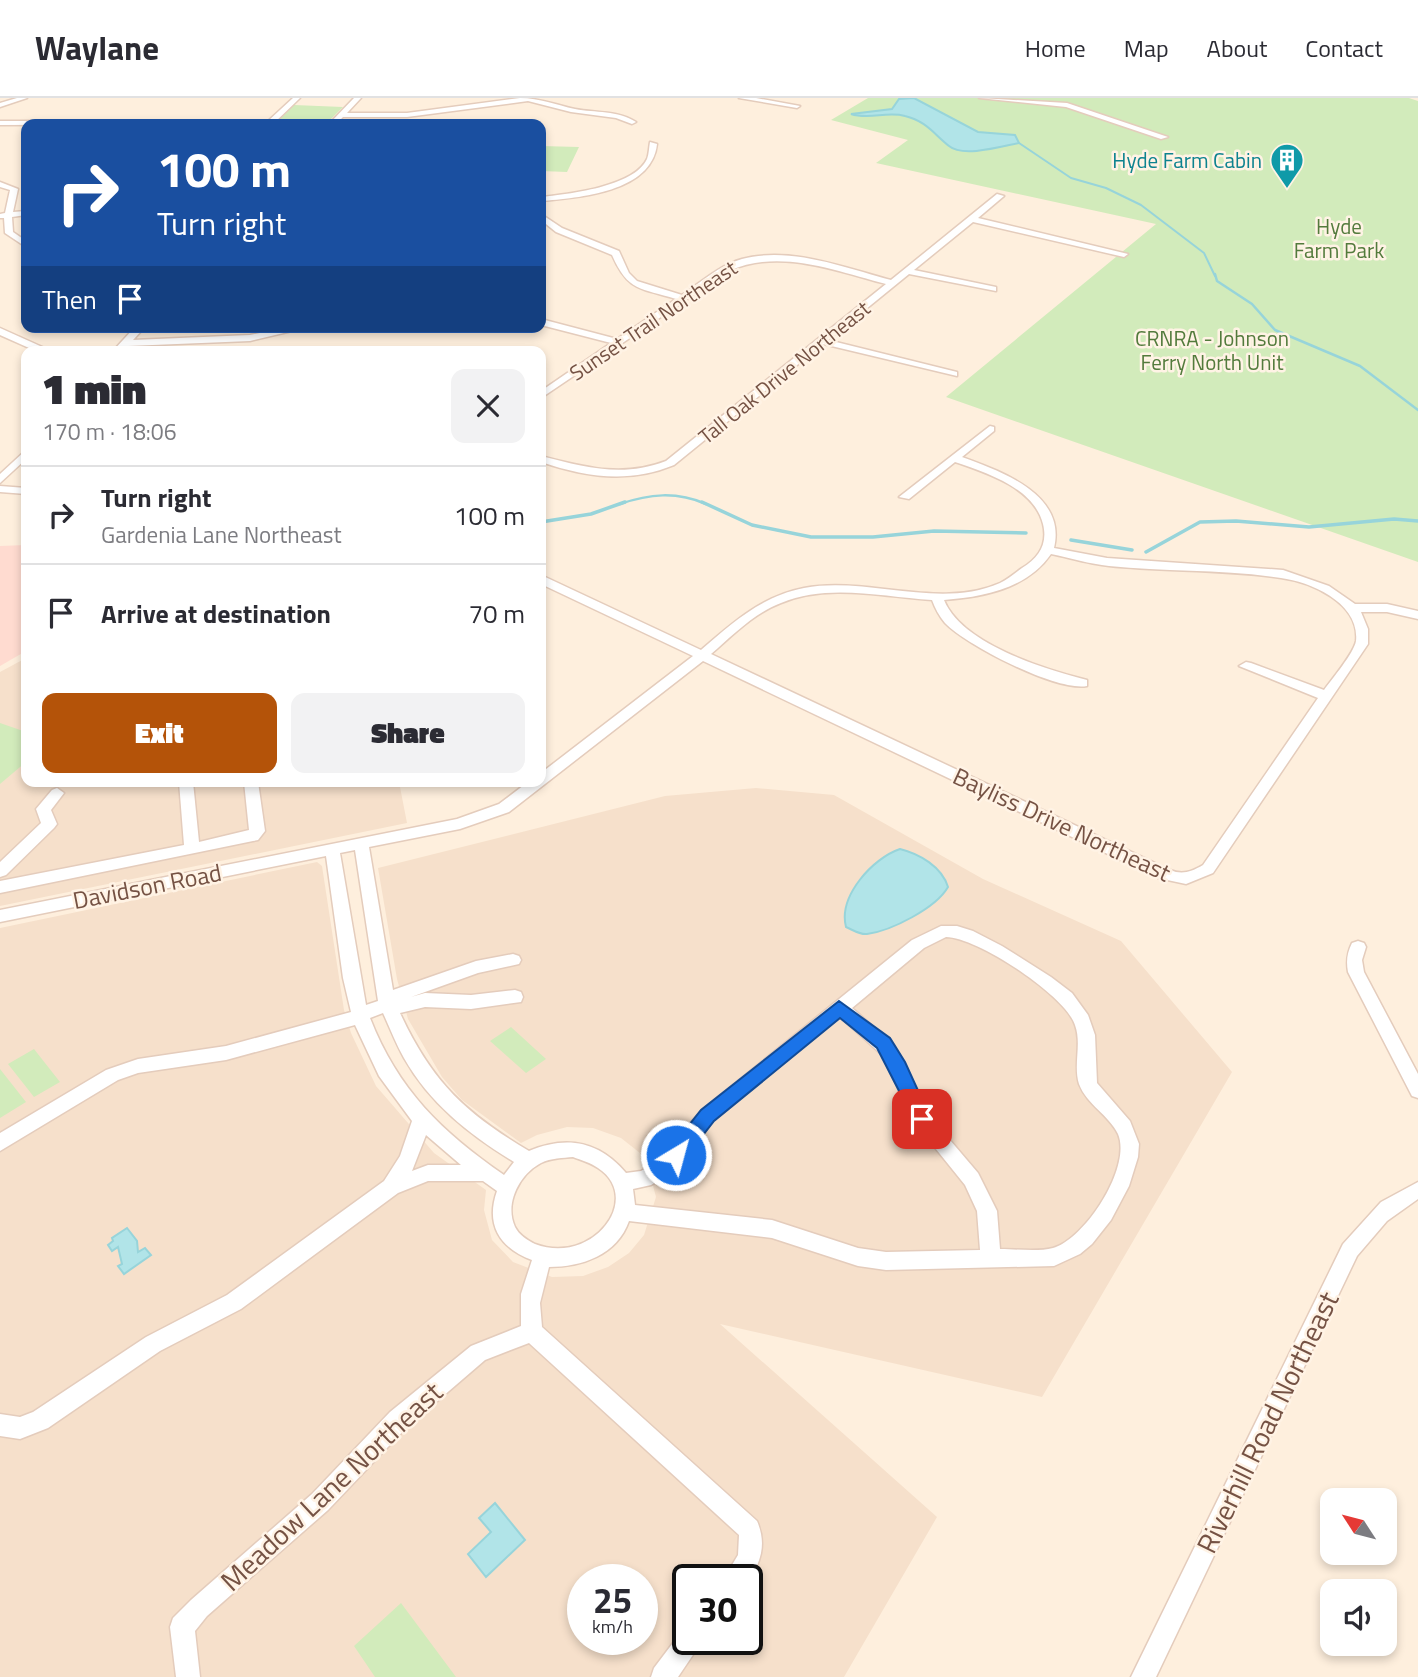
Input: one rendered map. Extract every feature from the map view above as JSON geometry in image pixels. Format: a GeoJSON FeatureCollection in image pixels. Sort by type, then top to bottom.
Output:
{"type":"FeatureCollection","features":[{"type":"Feature","properties":{"kind":"street"},"geometry":{"type":"LineString","coordinates":[[0,105],[24,98]]}},
{"type":"Feature","properties":{"kind":"street"},"geometry":{"type":"LineString","coordinates":[[275,119],[297,98]]}},
{"type":"Feature","properties":{"kind":"street"},"geometry":{"type":"LineString","coordinates":[[337,119],[358,98]]}},
{"type":"Feature","properties":{"kind":"street"},"geometry":{"type":"LineString","coordinates":[[982,98],[1068,105],[1164,137]]}},
{"type":"Feature","properties":{"kind":"street"},"geometry":{"type":"LineString","coordinates":[[341,115],[396,116],[517,99],[539,99],[567,109],[612,115],[632,122]]}},
{"type":"Feature","properties":{"kind":"street"},"geometry":{"type":"LineString","coordinates":[[744,102],[797,106]]}},
{"type":"Feature","properties":{"kind":"street"},"geometry":{"type":"LineString","coordinates":[[428,104],[437,112]]}},
{"type":"Feature","properties":{"kind":"street"},"geometry":{"type":"LineString","coordinates":[[0,123],[21,123]]}},
{"type":"Feature","properties":{"kind":"street"},"geometry":{"type":"LineString","coordinates":[[546,198],[592,192],[625,180],[650,160],[653,144]]}},
{"type":"Feature","properties":{"kind":"street"},"geometry":{"type":"LineString","coordinates":[[0,184],[14,189],[4,216],[9,233],[21,241]]}},
{"type":"Feature","properties":{"kind":"street","name":"Tall Oak Drive Northeast"},"geometry":{"type":"LineString","coordinates":[[546,460],[598,474],[632,474],[661,468],[683,454],[1000,196]]}},
{"type":"Feature","properties":{"kind":"street"},"geometry":{"type":"LineString","coordinates":[[971,219],[1124,254]]}},
{"type":"Feature","properties":{"kind":"street"},"geometry":{"type":"LineString","coordinates":[[546,220],[559,230],[616,253],[625,274],[634,283],[683,298]]}},
{"type":"Feature","properties":{"kind":"street","name":"Sunset Trail Northeast"},"geometry":{"type":"LineString","coordinates":[[546,392],[733,264],[752,258],[792,260],[894,283]]}},
{"type":"Feature","properties":{"kind":"street"},"geometry":{"type":"LineString","coordinates":[[909,271],[993,289]]}},
{"type":"Feature","properties":{"kind":"street"},"geometry":{"type":"LineString","coordinates":[[546,322],[618,342]]}},
{"type":"Feature","properties":{"kind":"street"},"geometry":{"type":"LineString","coordinates":[[0,331],[33,346]]}},
{"type":"Feature","properties":{"kind":"street"},"geometry":{"type":"LineString","coordinates":[[122,346],[134,333]]}},
{"type":"Feature","properties":{"kind":"street"},"geometry":{"type":"LineString","coordinates":[[125,343],[250,338],[275,333]]}},
{"type":"Feature","properties":{"kind":"street"},"geometry":{"type":"LineString","coordinates":[[822,341],[953,374]]}},
{"type":"Feature","properties":{"kind":"street"},"geometry":{"type":"LineString","coordinates":[[905,496],[990,429]]}},
{"type":"Feature","properties":{"kind":"street"},"geometry":{"type":"LineString","coordinates":[[0,480],[21,458]]}},
{"type":"Feature","properties":{"kind":"street"},"geometry":{"type":"LineString","coordinates":[[954,458],[1009,480],[1037,502],[1050,526],[1048,550],[1107,562],[1283,574],[1323,587],[1352,608],[1387,608],[1418,615]]}},
{"type":"Feature","properties":{"kind":"street"},"geometry":{"type":"LineString","coordinates":[[0,489],[21,491]]}},
{"type":"Feature","properties":{"kind":"street","name":"Davidson Road"},"geometry":{"type":"LineString","coordinates":[[546,776],[763,608],[794,594],[828,590],[937,597],[978,592],[1009,582],[1030,570],[1048,550]]}},
{"type":"Feature","properties":{"kind":"street","name":"Bayliss Drive Northeast"},"geometry":{"type":"LineString","coordinates":[[546,581],[1191,885],[1208,869],[1362,644],[1364,632],[1352,608]]}},
{"type":"Feature","properties":{"kind":"street"},"geometry":{"type":"LineString","coordinates":[[937,597],[949,620],[966,633],[1052,678],[1082,683]]}},
{"type":"Feature","properties":{"kind":"street"},"geometry":{"type":"LineString","coordinates":[[1246,666],[1327,696]]}},
{"type":"Feature","properties":{"kind":"street"},"geometry":{"type":"LineString","coordinates":[[186,787],[192,850]]}},
{"type":"Feature","properties":{"kind":"street"},"geometry":{"type":"LineString","coordinates":[[0,887],[242,841],[257,831],[251,787]]}},
{"type":"Feature","properties":{"kind":"street","name":"Davidson Road"},"geometry":{"type":"LineString","coordinates":[[0,916],[484,818],[532,787]]}},
{"type":"Feature","properties":{"kind":"street"},"geometry":{"type":"LineString","coordinates":[[0,871],[49,824],[43,809],[57,793]]}},
{"type":"Feature","properties":{"kind":"street"},"geometry":{"type":"LineString","coordinates":[[361,844],[387,1004],[411,1055],[445,1099],[481,1132],[529,1161]]}},
{"type":"Feature","properties":{"kind":"street"},"geometry":{"type":"LineString","coordinates":[[332,849],[360,1015],[380,1066],[421,1120],[447,1145],[506,1187]]}},
{"type":"Feature","properties":{"kind":"street"},"geometry":{"type":"LineString","coordinates":[[30,910],[32,881]]}},
{"type":"Feature","properties":{"kind":"street"},"geometry":{"type":"LineString","coordinates":[[623,1182],[644,1179],[661,1169],[708,1115],[927,937],[947,931],[959,932],[979,940],[1067,999],[1082,1020],[1087,1035],[1087,1079],[1090,1088],[1126,1131],[1130,1163],[1089,1234],[1074,1248],[1054,1257],[886,1261],[858,1256],[772,1228],[625,1212]]}},
{"type":"Feature","properties":{"kind":"street"},"geometry":{"type":"LineString","coordinates":[[1358,947],[1354,960],[1356,972],[1418,1091]]}},
{"type":"Feature","properties":{"kind":"street"},"geometry":{"type":"LineString","coordinates":[[0,1143],[112,1075],[138,1066],[226,1053],[342,1023],[387,1004],[399,995],[477,967],[513,960]]}},
{"type":"Feature","properties":{"kind":"street"},"geometry":{"type":"LineString","coordinates":[[387,1004],[401,1007],[435,999],[478,1001],[515,997]]}},
{"type":"Feature","properties":{"kind":"street"},"geometry":{"type":"LineString","coordinates":[[839,1008],[883,1043],[898,1067],[922,1119],[972,1177],[990,1220],[990,1257]]}},
{"type":"Feature","properties":{"kind":"street"},"geometry":{"type":"LineString","coordinates":[[391,1187],[410,1159],[421,1120]]}},
{"type":"Feature","properties":{"kind":"street"},"geometry":{"type":"LineString","coordinates":[[574,1149],[594,1153],[610,1163],[623,1182],[626,1194],[625,1212],[612,1235],[589,1253],[570,1258],[543,1257],[517,1244],[507,1231],[502,1216],[506,1187],[518,1170],[529,1161],[554,1150],[574,1149]]}},
{"type":"Feature","properties":{"kind":"street"},"geometry":{"type":"LineString","coordinates":[[0,1425],[20,1427],[40,1420],[153,1344],[234,1302],[391,1187],[428,1173],[486,1173]]}},
{"type":"Feature","properties":{"kind":"street","name":"Riverhill Road Northeast"},"geometry":{"type":"LineString","coordinates":[[1143,1677],[1350,1250],[1375,1216],[1400,1198],[1418,1191]]}},
{"type":"Feature","properties":{"kind":"street"},"geometry":{"type":"LineString","coordinates":[[543,1257],[531,1289],[529,1315],[532,1332],[749,1528],[753,1543],[746,1564]]}},
{"type":"Feature","properties":{"kind":"street","name":"Meadow Lane Northeast"},"geometry":{"type":"LineString","coordinates":[[188,1677],[182,1627],[199,1608],[320,1502],[398,1420],[468,1361],[478,1353],[532,1332]]}},
{"type":"Feature","properties":{"kind":"street"},"geometry":{"type":"LineString","coordinates":[[663,1677],[680,1655]]}},
{"type":"Feature","properties":{"kind":"shaded area"},"geometry":{"type":"Polygon","coordinates":[[[21,545],[21,654],[0,666],[0,546],[21,545]]]}},
{"type":"Feature","properties":{"kind":"shaded area"},"geometry":{"type":"Polygon","coordinates":[[[21,661],[21,787],[400,787],[407,823],[0,906],[0,672],[21,661]]]}},
{"type":"Feature","properties":{"kind":"shaded area"},"geometry":{"type":"Polygon","coordinates":[[[756,788],[834,795],[983,879],[1121,941],[1232,1072],[1042,1397],[720,1324],[937,1517],[844,1677],[0,1677],[0,928],[317,862],[322,866],[344,1010],[351,1033],[376,1086],[434,1153],[486,1190],[484,1210],[492,1240],[513,1262],[552,1277],[583,1276],[608,1267],[629,1253],[644,1235],[656,1197],[648,1166],[640,1153],[621,1138],[593,1128],[567,1127],[537,1135],[521,1143],[462,1100],[442,1077],[408,1019],[397,979],[378,868],[665,796],[756,788]]]}},
{"type":"Feature","properties":{"kind":"green space","name":"CRNRA - Johnson Ferry North Unit"},"geometry":{"type":"Polygon","coordinates":[[[868,98],[1409,98],[1418,101],[1418,562],[946,397],[1156,224],[876,163],[908,140],[831,120],[868,98]]]}},
{"type":"Feature","properties":{"kind":"green space"},"geometry":{"type":"Polygon","coordinates":[[[294,105],[343,107],[331,119],[279,119],[294,105]]]}},
{"type":"Feature","properties":{"kind":"green space"},"geometry":{"type":"Polygon","coordinates":[[[546,146],[579,147],[567,172],[546,171],[546,146]]]}},
{"type":"Feature","properties":{"kind":"green space"},"geometry":{"type":"Polygon","coordinates":[[[0,723],[21,730],[21,766],[0,784],[0,723]]]}},
{"type":"Feature","properties":{"kind":"green space"},"geometry":{"type":"Polygon","coordinates":[[[511,1027],[546,1059],[526,1073],[490,1041],[511,1027]]]}},
{"type":"Feature","properties":{"kind":"green space"},"geometry":{"type":"Polygon","coordinates":[[[34,1049],[60,1082],[34,1097],[8,1064],[34,1049]]]}},
{"type":"Feature","properties":{"kind":"green space"},"geometry":{"type":"Polygon","coordinates":[[[0,1069],[26,1102],[0,1118],[0,1069]]]}},
{"type":"Feature","properties":{"kind":"green space"},"geometry":{"type":"Polygon","coordinates":[[[401,1603],[456,1677],[375,1677],[354,1646],[401,1603]]]}},
{"type":"Feature","properties":{"kind":"water"},"geometry":{"type":"Polygon","coordinates":[[[914,98],[978,132],[1015,135],[1019,143],[964,151],[949,146],[912,118],[891,114],[851,114],[892,109],[899,99],[914,98]]]}},
{"type":"Feature","properties":{"kind":"water"},"geometry":{"type":"Polygon","coordinates":[[[900,849],[929,862],[941,873],[948,887],[934,903],[888,928],[864,934],[846,927],[847,903],[852,891],[869,869],[900,849]]]}},
{"type":"Feature","properties":{"kind":"water"},"geometry":{"type":"Polygon","coordinates":[[[127,1228],[137,1241],[138,1252],[145,1248],[151,1255],[124,1274],[118,1266],[122,1264],[118,1247],[112,1251],[108,1245],[113,1241],[112,1238],[127,1228]]]}},
{"type":"Feature","properties":{"kind":"water"},"geometry":{"type":"Polygon","coordinates":[[[495,1503],[525,1540],[486,1577],[468,1554],[491,1532],[479,1518],[495,1503]]]}},
{"type":"Feature","properties":{"kind":"waterway"},"geometry":{"type":"LineString","coordinates":[[1019,143],[1071,178],[1106,188],[1141,205],[1204,253],[1215,276]]}},
{"type":"Feature","properties":{"kind":"waterway"},"geometry":{"type":"LineString","coordinates":[[1215,274],[1217,281],[1252,304],[1275,330],[1360,366],[1418,410]]}},
{"type":"Feature","properties":{"kind":"waterway"},"geometry":{"type":"LineString","coordinates":[[620,504],[663,495],[684,497],[706,504]]}},
{"type":"Feature","properties":{"kind":"waterway"},"geometry":{"type":"LineString","coordinates":[[546,521],[591,514],[625,502]]}},
{"type":"Feature","properties":{"kind":"waterway"},"geometry":{"type":"LineString","coordinates":[[702,502],[752,525],[811,537],[873,537],[934,531],[1026,533]]}},
{"type":"Feature","properties":{"kind":"waterway"},"geometry":{"type":"LineString","coordinates":[[1146,552],[1200,522],[1236,521],[1309,527],[1394,519],[1418,521]]}},
{"type":"Feature","properties":{"kind":"waterway"},"geometry":{"type":"LineString","coordinates":[[1071,540],[1132,550]]}},
{"type":"Feature","properties":{"kind":"place","name":"Hyde Farm Cabin"},"geometry":{"type":"Point","coordinates":[1287,190]}},
{"type":"Feature","properties":{"kind":"route"},"geometry":{"type":"LineString","coordinates":[[676,1155],[708,1115],[839,1008],[883,1043],[898,1067],[922,1119]]}},
{"type":"Feature","properties":{"kind":"park label","name":"Hyde Farm Park"},"geometry":{"type":"Point","coordinates":[1339,238]}}]}
